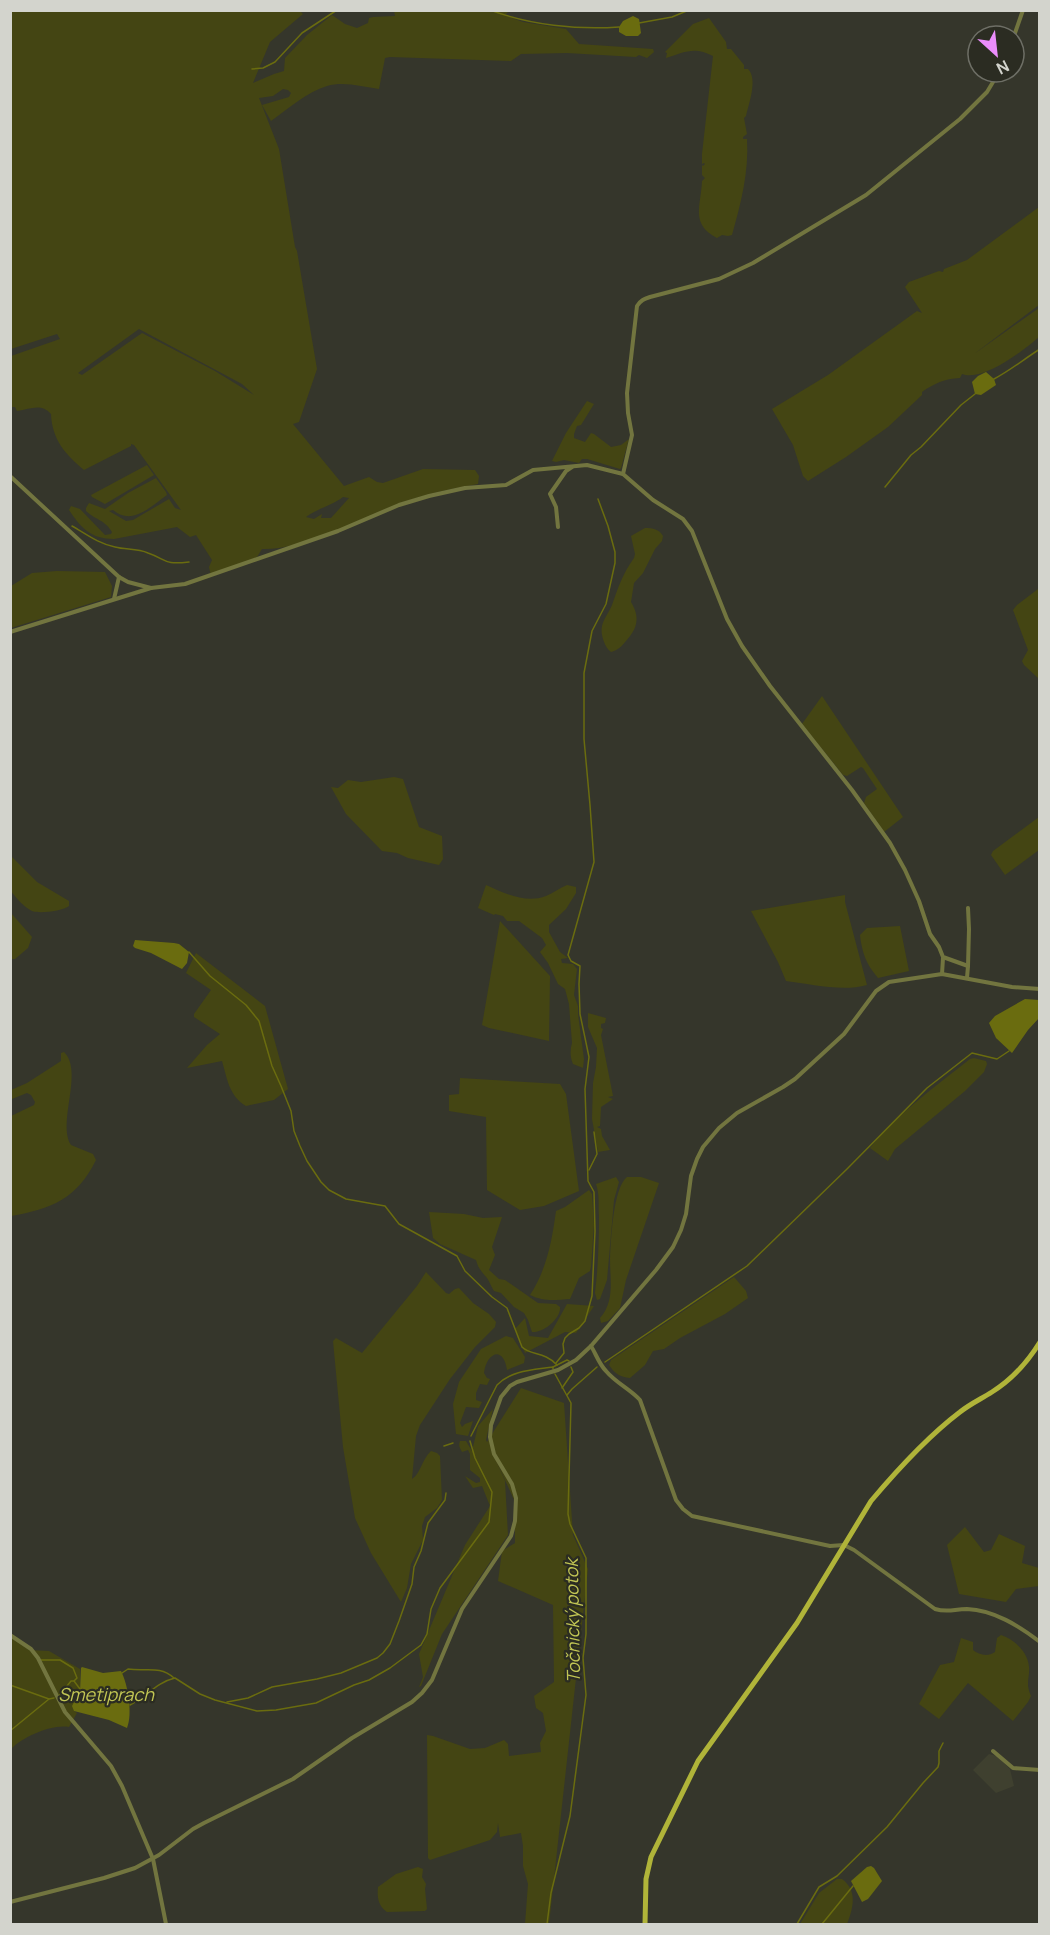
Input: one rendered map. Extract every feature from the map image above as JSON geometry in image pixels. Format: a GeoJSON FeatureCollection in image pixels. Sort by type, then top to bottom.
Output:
{"type":"FeatureCollection","features":[{"type":"Feature","properties":{"kind":"main road"},"geometry":{"type":"LineString","coordinates":[[645,1924],[646,1879],[651,1857],[698,1761],[797,1623],[872,1501],[925,1443],[963,1410],[1016,1375],[1040,1342]]}},
{"type":"Feature","properties":{"kind":"street"},"geometry":{"type":"LineString","coordinates":[[623,474],[632,440],[627,393],[639,303],[643,299],[728,275],[753,263],[866,195],[960,119],[987,92],[992,84]]}},
{"type":"Feature","properties":{"kind":"street"},"geometry":{"type":"LineString","coordinates":[[10,632],[151,588],[185,584],[328,535],[399,505],[429,496],[465,488],[498,487],[521,478],[533,470],[587,465],[623,474],[653,500],[683,519],[692,531],[727,618],[742,646],[890,843],[905,870],[930,934],[943,957],[942,974]]}},
{"type":"Feature","properties":{"kind":"street"},"geometry":{"type":"LineString","coordinates":[[558,527],[556,507],[550,494],[572,466]]}},
{"type":"Feature","properties":{"kind":"street"},"geometry":{"type":"LineString","coordinates":[[10,476],[119,576],[128,582],[151,588]]}},
{"type":"Feature","properties":{"kind":"street"},"geometry":{"type":"LineString","coordinates":[[114,599],[119,576]]}},
{"type":"Feature","properties":{"kind":"street"},"geometry":{"type":"LineString","coordinates":[[967,978],[968,908]]}},
{"type":"Feature","properties":{"kind":"street"},"geometry":{"type":"LineString","coordinates":[[943,957],[968,966]]}},
{"type":"Feature","properties":{"kind":"street"},"geometry":{"type":"LineString","coordinates":[[10,1902],[120,1873],[153,1859],[193,1829],[293,1779],[352,1738],[412,1702],[432,1680],[462,1609],[511,1536],[515,1521],[516,1498],[512,1484],[491,1446],[490,1431],[495,1409],[501,1396],[517,1382],[550,1373],[576,1360],[591,1346],[673,1247],[686,1214],[693,1169],[703,1147],[719,1128],[737,1113],[795,1079],[844,1034],[883,985],[905,979],[942,974],[1012,987],[1040,989]]}},
{"type":"Feature","properties":{"kind":"street"},"geometry":{"type":"LineString","coordinates":[[591,1346],[608,1374],[640,1401],[676,1500],[692,1516],[830,1546],[844,1545],[934,1609],[944,1612],[968,1609],[990,1614],[1008,1620],[1040,1642]]}},
{"type":"Feature","properties":{"kind":"street"},"geometry":{"type":"LineString","coordinates":[[10,1635],[31,1649],[38,1658],[62,1707],[116,1774],[138,1819],[153,1859],[166,1924]]}},
{"type":"Feature","properties":{"kind":"street"},"geometry":{"type":"LineString","coordinates":[[993,1751],[1012,1768],[1040,1770]]}},
{"type":"Feature","properties":{"kind":"shaded area"},"geometry":{"type":"Polygon","coordinates":[[[10,11],[300,11],[303,14],[270,42],[253,83],[284,71],[285,58],[307,35],[332,15],[345,24],[357,28],[368,23],[369,18],[395,16],[394,11],[509,11],[501,14],[523,22],[566,29],[579,44],[653,49],[654,52],[647,58],[639,55],[636,57],[567,53],[521,54],[511,61],[390,57],[385,58],[379,89],[347,84],[327,86],[305,97],[271,121],[262,105],[289,97],[291,93],[283,89],[273,96],[259,98],[279,149],[317,369],[299,422],[293,424],[344,486],[369,477],[383,483],[423,469],[475,470],[479,476],[478,484],[403,502],[311,540],[278,548],[262,549],[257,557],[211,576],[209,567],[212,560],[196,535],[190,537],[177,527],[114,539],[93,535],[78,522],[69,510],[71,506],[80,509],[105,535],[111,534],[112,532],[106,525],[86,511],[89,503],[105,509],[156,478],[167,495],[154,505],[141,513],[127,516],[113,510],[109,511],[126,521],[133,520],[169,499],[175,508],[181,510],[134,445],[131,444],[84,470],[61,446],[54,432],[51,414],[43,409],[17,411],[15,407],[11,407],[11,356],[60,339],[57,334],[11,349],[10,11]],[[139,329],[78,373],[82,375],[142,333],[215,371],[254,395],[242,384],[139,329]],[[343,497],[306,517],[314,519],[322,514],[321,518],[331,518],[349,498],[343,497]]]}},
{"type":"Feature","properties":{"kind":"shaded area"},"geometry":{"type":"Polygon","coordinates":[[[709,18],[726,42],[727,49],[731,49],[744,65],[744,69],[748,69],[751,73],[753,85],[744,118],[747,134],[743,139],[747,139],[747,151],[746,175],[741,199],[732,235],[722,235],[717,238],[703,227],[699,214],[702,181],[705,178],[702,175],[702,165],[705,164],[702,164],[702,154],[713,56],[695,51],[666,58],[667,53],[665,52],[693,24],[709,18]]]}},
{"type":"Feature","properties":{"kind":"shaded area"},"geometry":{"type":"Polygon","coordinates":[[[1039,207],[1039,305],[974,354],[1039,308],[1039,337],[1014,357],[992,369],[971,375],[962,374],[960,378],[944,380],[922,392],[922,395],[888,427],[808,481],[803,476],[793,445],[772,409],[828,375],[917,311],[922,313],[905,287],[909,282],[939,271],[943,272],[944,269],[967,260],[1039,207]]]}},
{"type":"Feature","properties":{"kind":"shaded area"},"geometry":{"type":"Polygon","coordinates":[[[587,401],[594,404],[581,425],[577,426],[574,438],[585,442],[591,433],[611,447],[621,445],[629,439],[620,469],[587,459],[582,459],[579,463],[564,460],[552,461],[566,433],[587,401]]]}},
{"type":"Feature","properties":{"kind":"shaded area"},"geometry":{"type":"Polygon","coordinates":[[[147,465],[154,475],[105,504],[92,497],[91,495],[147,465]]]}},
{"type":"Feature","properties":{"kind":"shaded area"},"geometry":{"type":"Polygon","coordinates":[[[645,528],[660,532],[663,536],[662,541],[655,549],[643,573],[634,583],[631,602],[637,618],[633,632],[621,646],[611,652],[604,641],[603,624],[624,575],[634,558],[631,536],[645,528]]]}},
{"type":"Feature","properties":{"kind":"shaded area"},"geometry":{"type":"Polygon","coordinates":[[[105,572],[112,586],[111,597],[11,628],[11,586],[32,573],[105,572]]]}},
{"type":"Feature","properties":{"kind":"shaded area"},"geometry":{"type":"Polygon","coordinates":[[[1040,589],[1039,679],[1022,661],[1028,650],[1013,610],[1040,589]]]}},
{"type":"Feature","properties":{"kind":"shaded area"},"geometry":{"type":"Polygon","coordinates":[[[822,696],[903,817],[884,832],[864,803],[866,797],[877,789],[863,768],[847,776],[843,775],[802,724],[822,696]]]}},
{"type":"Feature","properties":{"kind":"shaded area"},"geometry":{"type":"Polygon","coordinates":[[[394,777],[403,779],[419,827],[442,836],[443,859],[439,865],[382,851],[346,814],[331,787],[338,788],[348,780],[361,782],[394,777]]]}},
{"type":"Feature","properties":{"kind":"shaded area"},"geometry":{"type":"Polygon","coordinates":[[[1039,817],[1039,850],[1005,875],[991,855],[993,851],[1039,817]]]}},
{"type":"Feature","properties":{"kind":"shaded area"},"geometry":{"type":"Polygon","coordinates":[[[11,856],[37,882],[69,901],[69,906],[57,911],[40,912],[32,911],[23,905],[11,891],[11,856]]]}},
{"type":"Feature","properties":{"kind":"shaded area"},"geometry":{"type":"Polygon","coordinates":[[[486,885],[515,896],[531,899],[546,896],[567,885],[576,887],[576,893],[566,909],[549,925],[549,932],[560,952],[568,958],[561,959],[562,963],[573,964],[577,969],[574,995],[578,1006],[583,1068],[573,1064],[572,1061],[569,1004],[565,989],[558,984],[540,952],[546,945],[542,938],[519,921],[507,921],[503,916],[478,908],[486,885]]]}},
{"type":"Feature","properties":{"kind":"shaded area"},"geometry":{"type":"Polygon","coordinates":[[[845,895],[867,985],[837,988],[786,981],[751,911],[845,895]]]}},
{"type":"Feature","properties":{"kind":"shaded area"},"geometry":{"type":"Polygon","coordinates":[[[11,913],[32,937],[28,948],[15,959],[11,959],[11,913]]]}},
{"type":"Feature","properties":{"kind":"shaded area"},"geometry":{"type":"Polygon","coordinates":[[[500,921],[550,976],[549,1041],[482,1025],[500,921]]]}},
{"type":"Feature","properties":{"kind":"shaded area"},"geometry":{"type":"Polygon","coordinates":[[[900,926],[909,971],[878,978],[865,958],[860,935],[867,928],[900,926]]]}},
{"type":"Feature","properties":{"kind":"shaded area"},"geometry":{"type":"Polygon","coordinates":[[[196,953],[265,1006],[288,1089],[274,1100],[246,1106],[240,1102],[230,1086],[222,1061],[187,1068],[220,1034],[194,1017],[211,990],[186,973],[196,953]]]}},
{"type":"Feature","properties":{"kind":"shaded area"},"geometry":{"type":"Polygon","coordinates":[[[588,1013],[606,1018],[605,1023],[601,1024],[603,1029],[601,1035],[613,1096],[608,1097],[613,1099],[601,1107],[600,1126],[597,1127],[601,1129],[602,1136],[610,1150],[598,1152],[592,1119],[597,1048],[588,1027],[588,1013]]]}},
{"type":"Feature","properties":{"kind":"shaded area"},"geometry":{"type":"Polygon","coordinates":[[[64,1052],[72,1072],[68,1135],[71,1145],[93,1154],[96,1160],[80,1184],[61,1200],[38,1210],[11,1216],[11,1116],[34,1105],[35,1102],[27,1093],[12,1099],[11,1090],[27,1083],[61,1061],[61,1053],[64,1052]]]}},
{"type":"Feature","properties":{"kind":"shaded area"},"geometry":{"type":"Polygon","coordinates":[[[974,1058],[986,1061],[984,1072],[965,1091],[895,1149],[888,1161],[870,1148],[917,1101],[974,1058]]]}},
{"type":"Feature","properties":{"kind":"shaded area"},"geometry":{"type":"Polygon","coordinates":[[[460,1078],[560,1084],[566,1094],[579,1191],[544,1206],[520,1210],[487,1190],[486,1117],[449,1111],[449,1095],[459,1094],[460,1078]]]}},
{"type":"Feature","properties":{"kind":"shaded area"},"geometry":{"type":"Polygon","coordinates":[[[616,1177],[619,1182],[614,1200],[607,1280],[600,1299],[597,1300],[595,1293],[599,1217],[596,1184],[616,1177]]]}},
{"type":"Feature","properties":{"kind":"shaded area"},"geometry":{"type":"Polygon","coordinates":[[[627,1177],[641,1177],[659,1183],[626,1280],[620,1308],[608,1321],[601,1323],[600,1318],[608,1305],[611,1290],[611,1240],[616,1203],[622,1183],[627,1177]]]}},
{"type":"Feature","properties":{"kind":"shaded area"},"geometry":{"type":"Polygon","coordinates":[[[589,1190],[592,1194],[594,1225],[590,1271],[579,1278],[570,1299],[545,1300],[530,1295],[545,1265],[556,1211],[589,1190]]]}},
{"type":"Feature","properties":{"kind":"shaded area"},"geometry":{"type":"Polygon","coordinates":[[[429,1212],[464,1214],[483,1218],[502,1217],[492,1247],[495,1255],[489,1270],[499,1279],[505,1280],[538,1303],[556,1304],[560,1307],[558,1316],[541,1330],[532,1332],[524,1313],[514,1307],[501,1293],[494,1291],[476,1260],[440,1244],[433,1238],[429,1212]]]}},
{"type":"Feature","properties":{"kind":"shaded area"},"geometry":{"type":"Polygon","coordinates":[[[426,1272],[446,1293],[449,1294],[459,1288],[496,1322],[495,1327],[475,1347],[450,1379],[420,1425],[416,1436],[412,1479],[431,1451],[437,1453],[440,1456],[442,1500],[437,1508],[425,1517],[422,1526],[423,1540],[411,1564],[407,1588],[401,1602],[371,1553],[355,1518],[343,1447],[333,1341],[336,1338],[362,1353],[426,1272]]]}},
{"type":"Feature","properties":{"kind":"shaded area"},"geometry":{"type":"Polygon","coordinates":[[[734,1277],[746,1291],[748,1298],[664,1349],[653,1351],[645,1365],[630,1378],[623,1377],[611,1368],[609,1365],[611,1360],[734,1277]]]}},
{"type":"Feature","properties":{"kind":"shaded area"},"geometry":{"type":"Polygon","coordinates":[[[567,1304],[594,1306],[576,1333],[565,1332],[525,1353],[515,1329],[525,1318],[529,1336],[548,1338],[567,1304]]]}},
{"type":"Feature","properties":{"kind":"shaded area"},"geometry":{"type":"Polygon","coordinates":[[[506,1336],[513,1338],[525,1357],[524,1363],[507,1370],[502,1357],[495,1355],[491,1357],[485,1366],[484,1373],[490,1379],[487,1385],[480,1384],[476,1393],[476,1400],[482,1402],[479,1408],[466,1407],[460,1423],[462,1427],[473,1421],[468,1436],[456,1434],[453,1404],[459,1382],[481,1349],[506,1336]]]}},
{"type":"Feature","properties":{"kind":"shaded area"},"geometry":{"type":"Polygon","coordinates":[[[521,1388],[564,1403],[573,1535],[588,1569],[549,1924],[525,1924],[528,1884],[523,1866],[521,1833],[500,1837],[498,1823],[497,1832],[490,1840],[430,1860],[428,1858],[427,1735],[470,1749],[485,1748],[504,1740],[508,1744],[509,1756],[541,1752],[540,1743],[546,1731],[543,1713],[536,1708],[534,1696],[554,1682],[553,1605],[498,1581],[502,1551],[515,1543],[515,1502],[495,1458],[505,1481],[508,1535],[442,1634],[419,1687],[423,1677],[419,1654],[465,1545],[490,1506],[482,1486],[473,1488],[465,1476],[476,1483],[480,1482],[480,1478],[470,1470],[470,1454],[468,1450],[462,1452],[459,1446],[460,1441],[466,1441],[472,1451],[478,1426],[493,1409],[487,1442],[521,1388]]]}},
{"type":"Feature","properties":{"kind":"shaded area"},"geometry":{"type":"Polygon","coordinates":[[[965,1527],[984,1552],[991,1550],[999,1534],[1025,1546],[1022,1563],[1039,1568],[1039,1586],[1016,1589],[1006,1602],[959,1594],[947,1545],[965,1527]]]}},
{"type":"Feature","properties":{"kind":"shaded area"},"geometry":{"type":"Polygon","coordinates":[[[1001,1635],[1020,1647],[1029,1667],[1028,1684],[1031,1696],[1013,1721],[968,1683],[939,1719],[919,1704],[940,1665],[954,1662],[961,1638],[973,1642],[975,1652],[987,1655],[995,1652],[997,1638],[1001,1635]]]}},
{"type":"Feature","properties":{"kind":"shaded area"},"geometry":{"type":"Polygon","coordinates":[[[10,1637],[29,1650],[49,1651],[80,1669],[80,1691],[74,1711],[77,1713],[69,1727],[54,1727],[38,1732],[11,1749],[10,1637]]]}},
{"type":"Feature","properties":{"kind":"shaded area"},"geometry":{"type":"Polygon","coordinates":[[[989,1754],[997,1756],[1010,1769],[1014,1786],[996,1793],[973,1770],[989,1754]]]}},
{"type":"Feature","properties":{"kind":"shaded area"},"geometry":{"type":"Polygon","coordinates":[[[418,1867],[423,1869],[427,1909],[425,1911],[387,1912],[379,1901],[378,1887],[396,1874],[418,1867]]]}},
{"type":"Feature","properties":{"kind":"shaded area"},"geometry":{"type":"Polygon","coordinates":[[[837,1879],[842,1879],[847,1884],[852,1894],[851,1912],[847,1924],[800,1924],[819,1893],[837,1879]]]}},
{"type":"Feature","properties":{"kind":"water"},"geometry":{"type":"Polygon","coordinates":[[[633,16],[639,19],[641,33],[638,36],[626,36],[619,32],[623,21],[633,16]]]}},
{"type":"Feature","properties":{"kind":"water"},"geometry":{"type":"Polygon","coordinates":[[[986,372],[994,379],[996,385],[981,395],[975,394],[972,382],[986,372]]]}},
{"type":"Feature","properties":{"kind":"water"},"geometry":{"type":"Polygon","coordinates":[[[135,940],[179,944],[189,952],[187,963],[182,969],[151,953],[135,948],[133,946],[135,940]]]}},
{"type":"Feature","properties":{"kind":"water"},"geometry":{"type":"Polygon","coordinates":[[[1025,999],[1039,1000],[1039,1018],[1012,1053],[996,1038],[989,1023],[995,1016],[1025,999]]]}},
{"type":"Feature","properties":{"kind":"water","name":"Smetiprach"},"geometry":{"type":"Polygon","coordinates":[[[82,1667],[103,1673],[121,1671],[129,1700],[130,1715],[127,1728],[109,1720],[74,1711],[72,1706],[80,1691],[82,1667]]]}},
{"type":"Feature","properties":{"kind":"water"},"geometry":{"type":"Polygon","coordinates":[[[871,1866],[882,1881],[868,1899],[862,1902],[851,1881],[871,1866]]]}},
{"type":"Feature","properties":{"kind":"waterway"},"geometry":{"type":"LineString","coordinates":[[252,69],[263,68],[275,62],[302,33],[337,10]]}},
{"type":"Feature","properties":{"kind":"waterway"},"geometry":{"type":"LineString","coordinates":[[490,10],[554,25],[587,28],[619,27]]}},
{"type":"Feature","properties":{"kind":"waterway"},"geometry":{"type":"LineString","coordinates":[[639,23],[672,17],[689,10]]}},
{"type":"Feature","properties":{"kind":"waterway"},"geometry":{"type":"LineString","coordinates":[[994,379],[1040,349]]}},
{"type":"Feature","properties":{"kind":"waterway"},"geometry":{"type":"LineString","coordinates":[[885,487],[911,455],[975,394]]}},
{"type":"Feature","properties":{"kind":"waterway"},"geometry":{"type":"LineString","coordinates":[[556,1363],[564,1353],[565,1338],[585,1321],[592,1296],[594,1192],[588,1181],[585,1089],[589,1057],[580,1014],[580,966],[571,961],[568,955],[594,862],[584,739],[584,673],[592,631],[606,604],[615,563],[615,552],[598,499]]}},
{"type":"Feature","properties":{"kind":"waterway"},"geometry":{"type":"LineString","coordinates":[[72,526],[109,546],[144,551],[170,562],[189,562]]}},
{"type":"Feature","properties":{"kind":"waterway"},"geometry":{"type":"LineString","coordinates":[[189,952],[210,976],[246,1005],[259,1021],[272,1066],[291,1111],[294,1131],[307,1161],[321,1182],[329,1190],[346,1199],[385,1206],[399,1224],[457,1256],[465,1271],[507,1308],[522,1347],[557,1365]]}},
{"type":"Feature","properties":{"kind":"waterway"},"geometry":{"type":"LineString","coordinates":[[605,1362],[747,1266],[927,1088],[972,1053],[997,1059],[1009,1051]]}},
{"type":"Feature","properties":{"kind":"waterway"},"geometry":{"type":"LineString","coordinates":[[589,1170],[597,1154],[594,1132]]}},
{"type":"Feature","properties":{"kind":"waterway"},"geometry":{"type":"LineString","coordinates":[[553,1367],[569,1361]]}},
{"type":"Feature","properties":{"kind":"waterway","name":"Točnický potok"},"geometry":{"type":"LineString","coordinates":[[471,1436],[497,1385],[503,1380],[523,1372],[553,1367],[553,1369]]}},
{"type":"Feature","properties":{"kind":"waterway"},"geometry":{"type":"LineString","coordinates":[[562,1388],[573,1372],[571,1367]]}},
{"type":"Feature","properties":{"kind":"waterway"},"geometry":{"type":"LineString","coordinates":[[567,1395],[597,1367]]}},
{"type":"Feature","properties":{"kind":"waterway","name":"Točnický potok"},"geometry":{"type":"LineString","coordinates":[[547,1924],[551,1893],[570,1816],[586,1695],[583,1658],[586,1634],[586,1558],[570,1524],[568,1514],[571,1403],[555,1374]]}},
{"type":"Feature","properties":{"kind":"waterway","name":"Točnický potok"},"geometry":{"type":"LineString","coordinates":[[130,1705],[163,1683],[175,1678],[200,1694],[257,1711],[316,1703],[369,1680],[421,1645],[427,1634],[431,1609],[440,1588],[489,1522],[492,1492],[475,1458],[470,1441]]}},
{"type":"Feature","properties":{"kind":"waterway"},"geometry":{"type":"LineString","coordinates":[[444,1446],[453,1443]]}},
{"type":"Feature","properties":{"kind":"waterway"},"geometry":{"type":"LineString","coordinates":[[227,1702],[248,1698],[272,1687],[341,1673],[377,1658],[383,1653],[390,1644],[412,1584],[414,1567],[421,1551],[428,1523],[445,1500],[446,1493]]}},
{"type":"Feature","properties":{"kind":"waterway"},"geometry":{"type":"LineString","coordinates":[[41,1660],[60,1660],[73,1668],[77,1678],[74,1681]]}},
{"type":"Feature","properties":{"kind":"waterway"},"geometry":{"type":"LineString","coordinates":[[122,1673],[128,1669],[158,1670],[174,1678]]}},
{"type":"Feature","properties":{"kind":"waterway","name":"Točnický potok"},"geometry":{"type":"LineString","coordinates":[[59,1696],[71,1681],[74,1681],[80,1689]]}},
{"type":"Feature","properties":{"kind":"waterway","name":"Točnický potok"},"geometry":{"type":"LineString","coordinates":[[10,1685],[49,1699],[54,1698]]}},
{"type":"Feature","properties":{"kind":"waterway"},"geometry":{"type":"LineString","coordinates":[[10,1731],[49,1699]]}},
{"type":"Feature","properties":{"kind":"waterway"},"geometry":{"type":"LineString","coordinates":[[797,1924],[819,1887],[837,1876],[887,1827],[938,1767],[939,1751],[943,1743]]}},
{"type":"Feature","properties":{"kind":"waterway"},"geometry":{"type":"LineString","coordinates":[[822,1924],[853,1886]]}}]}
